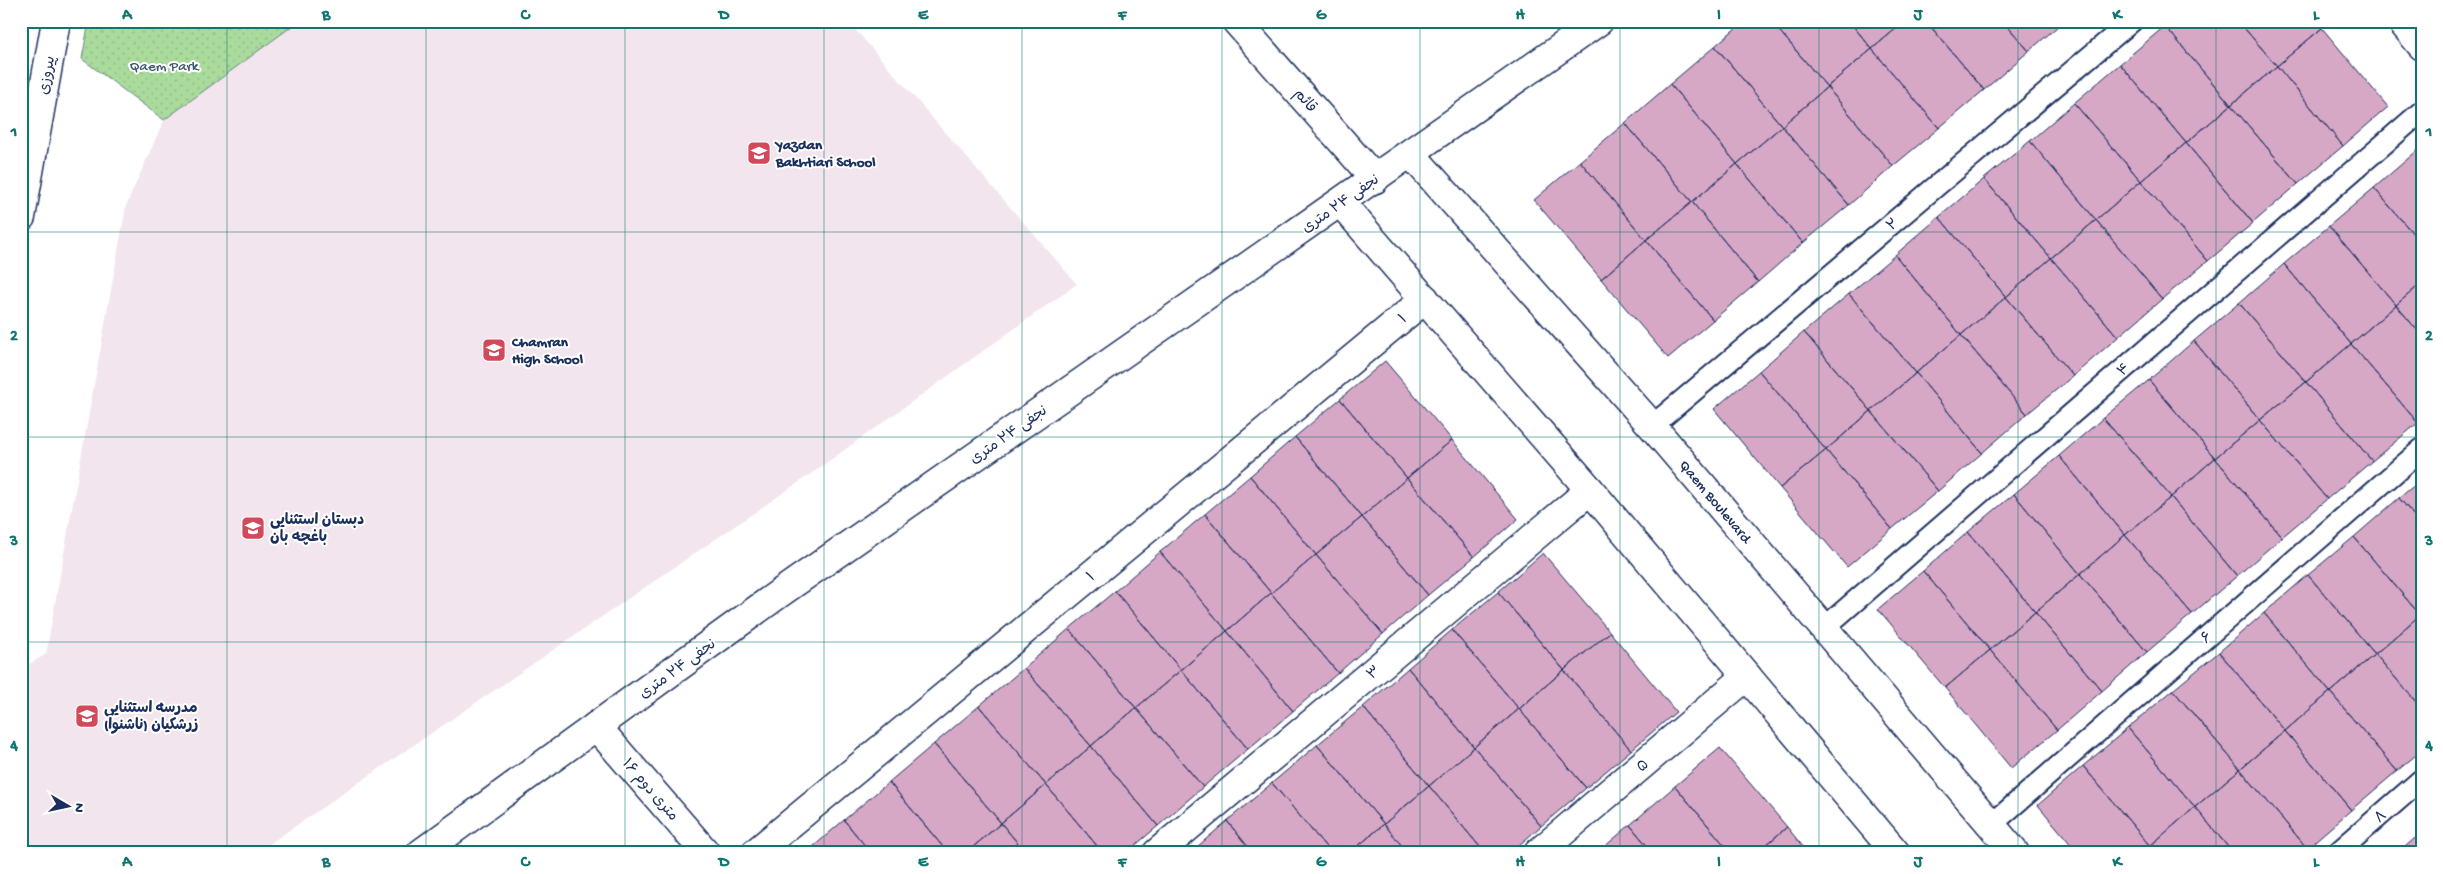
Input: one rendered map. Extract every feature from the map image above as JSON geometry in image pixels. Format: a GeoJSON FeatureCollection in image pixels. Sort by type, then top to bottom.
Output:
{"type":"FeatureCollection","features":[{"type":"Feature","properties":{"kind":"street","name":"پیروزی"},"geometry":{"type":"LineString","coordinates":[[21,217],[56,21]]}},
{"type":"Feature","properties":{"kind":"street","name":"قائم"},"geometry":{"type":"LineString","coordinates":[[1236,21],[1375,179]]}},
{"type":"Feature","properties":{"kind":"street","name":"نجفی ۲۴ متری"},"geometry":{"type":"LineString","coordinates":[[421,853],[780,593],[1599,21]]}},
{"type":"Feature","properties":{"kind":"street"},"geometry":{"type":"LineString","coordinates":[[2401,21],[2422,46]]}},
{"type":"Feature","properties":{"kind":"street","name":"Qaem Boulevard"},"geometry":{"type":"LineString","coordinates":[[1411,154],[1652,426],[2015,853]]}},
{"type":"Feature","properties":{"kind":"street"},"geometry":{"type":"LineString","coordinates":[[1341,203],[1590,490],[1896,853]]}},
{"type":"Feature","properties":{"kind":"street","name":"۱"},"geometry":{"type":"LineString","coordinates":[[755,853],[1425,299]]}},
{"type":"Feature","properties":{"kind":"street","name":"۳"},"geometry":{"type":"LineString","coordinates":[[1157,853],[1590,490]]}},
{"type":"Feature","properties":{"kind":"street","name":"۵"},"geometry":{"type":"LineString","coordinates":[[1538,853],[1747,676]]}},
{"type":"Feature","properties":{"kind":"street","name":"۱۶ متری دوم"},"geometry":{"type":"LineString","coordinates":[[596,726],[706,853]]}},
{"type":"Feature","properties":{"kind":"lane","name":"۲"},"geometry":{"type":"LineString","coordinates":[[1652,426],[2132,21]]}},
{"type":"Feature","properties":{"kind":"lane","name":"۴"},"geometry":{"type":"LineString","coordinates":[[1824,628],[2422,111]]}},
{"type":"Feature","properties":{"kind":"lane","name":"۶"},"geometry":{"type":"LineString","coordinates":[[1991,825],[2422,449]]}},
{"type":"Feature","properties":{"kind":"lane","name":"۸"},"geometry":{"type":"LineString","coordinates":[[2338,853],[2422,779]]}},
{"type":"Feature","properties":{"kind":"shaded area"},"geometry":{"type":"Polygon","coordinates":[[[299,21],[848,21],[1077,284],[808,476],[256,853],[21,853],[21,669],[46,654],[126,206],[164,120],[299,21]]]}},
{"type":"Feature","properties":{"kind":"green space","name":"Qaem Park"},"geometry":{"type":"Polygon","coordinates":[[[89,21],[299,21],[164,120],[82,59],[89,21]]]}},
{"type":"Feature","properties":{"kind":"building"},"geometry":{"type":"Polygon","coordinates":[[[1744,21],[1771,21],[1827,87],[1782,126],[1715,46],[1744,21]]]}},
{"type":"Feature","properties":{"kind":"building"},"geometry":{"type":"Polygon","coordinates":[[[1771,21],[1849,21],[1872,49],[1827,87],[1771,21]]]}},
{"type":"Feature","properties":{"kind":"building"},"geometry":{"type":"Polygon","coordinates":[[[1849,21],[1905,21],[1872,49],[1849,21]]]}},
{"type":"Feature","properties":{"kind":"building"},"geometry":{"type":"Polygon","coordinates":[[[1905,21],[1926,21],[1984,90],[1939,128],[1872,49],[1905,21]]]}},
{"type":"Feature","properties":{"kind":"building"},"geometry":{"type":"Polygon","coordinates":[[[1926,21],[2003,21],[2029,51],[1984,90],[1926,21]]]}},
{"type":"Feature","properties":{"kind":"building"},"geometry":{"type":"Polygon","coordinates":[[[2003,21],[2064,21],[2029,51],[2003,21]]]}},
{"type":"Feature","properties":{"kind":"building"},"geometry":{"type":"Polygon","coordinates":[[[2170,21],[2238,21],[2277,66],[2231,105],[2165,26],[2170,21]]]}},
{"type":"Feature","properties":{"kind":"building"},"geometry":{"type":"Polygon","coordinates":[[[2238,21],[2316,21],[2322,28],[2277,66],[2238,21]]]}},
{"type":"Feature","properties":{"kind":"building"},"geometry":{"type":"Polygon","coordinates":[[[2165,26],[2231,105],[2186,143],[2120,64],[2165,26]]]}},
{"type":"Feature","properties":{"kind":"building"},"geometry":{"type":"Polygon","coordinates":[[[2322,28],[2388,107],[2343,146],[2277,66],[2322,28]]]}},
{"type":"Feature","properties":{"kind":"building"},"geometry":{"type":"Polygon","coordinates":[[[1715,46],[1782,126],[1737,164],[1670,84],[1715,46]]]}},
{"type":"Feature","properties":{"kind":"building"},"geometry":{"type":"Polygon","coordinates":[[[1872,49],[1939,128],[1893,166],[1827,87],[1872,49]]]}},
{"type":"Feature","properties":{"kind":"building"},"geometry":{"type":"Polygon","coordinates":[[[2120,64],[2186,143],[2141,181],[2074,103],[2120,64]]]}},
{"type":"Feature","properties":{"kind":"building"},"geometry":{"type":"Polygon","coordinates":[[[2277,66],[2343,146],[2298,184],[2231,105],[2277,66]]]}},
{"type":"Feature","properties":{"kind":"building"},"geometry":{"type":"Polygon","coordinates":[[[1670,84],[1737,164],[1692,202],[1625,123],[1670,84]]]}},
{"type":"Feature","properties":{"kind":"building"},"geometry":{"type":"Polygon","coordinates":[[[1827,87],[1893,166],[1849,205],[1782,126],[1827,87]]]}},
{"type":"Feature","properties":{"kind":"building"},"geometry":{"type":"Polygon","coordinates":[[[2074,103],[2141,181],[2096,220],[2030,141],[2074,103]]]}},
{"type":"Feature","properties":{"kind":"building"},"geometry":{"type":"Polygon","coordinates":[[[2231,105],[2298,184],[2253,223],[2186,143],[2231,105]]]}},
{"type":"Feature","properties":{"kind":"building"},"geometry":{"type":"Polygon","coordinates":[[[1625,123],[1692,202],[1646,240],[1580,161],[1625,123]]]}},
{"type":"Feature","properties":{"kind":"building"},"geometry":{"type":"Polygon","coordinates":[[[1782,126],[1849,205],[1803,243],[1737,164],[1782,126]]]}},
{"type":"Feature","properties":{"kind":"building"},"geometry":{"type":"Polygon","coordinates":[[[2030,141],[2096,220],[2051,258],[1984,179],[2030,141]]]}},
{"type":"Feature","properties":{"kind":"building"},"geometry":{"type":"Polygon","coordinates":[[[2186,143],[2253,223],[2208,261],[2141,181],[2186,143]]]}},
{"type":"Feature","properties":{"kind":"building"},"geometry":{"type":"Polygon","coordinates":[[[2419,149],[2422,152],[2422,244],[2374,188],[2419,149]]]}},
{"type":"Feature","properties":{"kind":"building"},"geometry":{"type":"Polygon","coordinates":[[[1580,161],[1646,240],[1601,279],[1534,200],[1580,161]]]}},
{"type":"Feature","properties":{"kind":"building"},"geometry":{"type":"Polygon","coordinates":[[[1737,164],[1803,243],[1758,282],[1692,202],[1737,164]]]}},
{"type":"Feature","properties":{"kind":"building"},"geometry":{"type":"Polygon","coordinates":[[[1984,179],[2051,258],[2006,297],[1939,217],[1984,179]]]}},
{"type":"Feature","properties":{"kind":"building"},"geometry":{"type":"Polygon","coordinates":[[[2141,181],[2208,261],[2162,299],[2096,220],[2141,181]]]}},
{"type":"Feature","properties":{"kind":"building"},"geometry":{"type":"Polygon","coordinates":[[[2374,188],[2422,244],[2422,283],[2396,305],[2329,226],[2374,188]]]}},
{"type":"Feature","properties":{"kind":"building"},"geometry":{"type":"Polygon","coordinates":[[[1692,202],[1758,282],[1713,320],[1646,240],[1692,202]]]}},
{"type":"Feature","properties":{"kind":"building"},"geometry":{"type":"Polygon","coordinates":[[[1939,217],[2006,297],[1961,335],[1895,255],[1939,217]]]}},
{"type":"Feature","properties":{"kind":"building"},"geometry":{"type":"Polygon","coordinates":[[[2096,220],[2162,299],[2118,337],[2051,258],[2096,220]]]}},
{"type":"Feature","properties":{"kind":"building"},"geometry":{"type":"Polygon","coordinates":[[[2329,226],[2396,305],[2351,344],[2284,264],[2329,226]]]}},
{"type":"Feature","properties":{"kind":"building"},"geometry":{"type":"Polygon","coordinates":[[[1646,240],[1713,320],[1668,358],[1601,279],[1646,240]]]}},
{"type":"Feature","properties":{"kind":"building"},"geometry":{"type":"Polygon","coordinates":[[[1895,255],[1961,335],[1916,373],[1849,294],[1895,255]]]}},
{"type":"Feature","properties":{"kind":"building"},"geometry":{"type":"Polygon","coordinates":[[[2051,258],[2118,337],[2073,376],[2006,297],[2051,258]]]}},
{"type":"Feature","properties":{"kind":"building"},"geometry":{"type":"Polygon","coordinates":[[[2284,264],[2351,344],[2306,382],[2239,303],[2284,264]]]}},
{"type":"Feature","properties":{"kind":"building"},"geometry":{"type":"Polygon","coordinates":[[[2422,283],[2422,336],[2396,305],[2422,283]]]}},
{"type":"Feature","properties":{"kind":"building"},"geometry":{"type":"Polygon","coordinates":[[[1849,294],[1916,373],[1871,411],[1804,332],[1849,294]]]}},
{"type":"Feature","properties":{"kind":"building"},"geometry":{"type":"Polygon","coordinates":[[[2006,297],[2073,376],[2027,414],[1961,335],[2006,297]]]}},
{"type":"Feature","properties":{"kind":"building"},"geometry":{"type":"Polygon","coordinates":[[[2239,303],[2306,382],[2260,420],[2194,341],[2239,303]]]}},
{"type":"Feature","properties":{"kind":"building"},"geometry":{"type":"Polygon","coordinates":[[[2396,305],[2422,336],[2422,419],[2418,423],[2351,344],[2396,305]]]}},
{"type":"Feature","properties":{"kind":"building"},"geometry":{"type":"Polygon","coordinates":[[[1804,332],[1871,411],[1826,450],[1759,371],[1804,332]]]}},
{"type":"Feature","properties":{"kind":"building"},"geometry":{"type":"Polygon","coordinates":[[[1961,335],[2027,414],[1982,453],[1916,373],[1961,335]]]}},
{"type":"Feature","properties":{"kind":"building"},"geometry":{"type":"Polygon","coordinates":[[[2194,341],[2260,420],[2215,458],[2149,380],[2194,341]]]}},
{"type":"Feature","properties":{"kind":"building"},"geometry":{"type":"Polygon","coordinates":[[[2351,344],[2418,423],[2372,461],[2306,382],[2351,344]]]}},
{"type":"Feature","properties":{"kind":"building"},"geometry":{"type":"Polygon","coordinates":[[[1385,361],[1452,440],[1407,478],[1340,399],[1385,361]]]}},
{"type":"Feature","properties":{"kind":"building"},"geometry":{"type":"Polygon","coordinates":[[[1759,371],[1826,450],[1780,488],[1714,409],[1759,371]]]}},
{"type":"Feature","properties":{"kind":"building"},"geometry":{"type":"Polygon","coordinates":[[[1916,373],[1982,453],[1938,491],[1871,411],[1916,373]]]}},
{"type":"Feature","properties":{"kind":"building"},"geometry":{"type":"Polygon","coordinates":[[[2149,380],[2215,458],[2171,497],[2103,418],[2149,380]]]}},
{"type":"Feature","properties":{"kind":"building"},"geometry":{"type":"Polygon","coordinates":[[[2306,382],[2372,461],[2327,499],[2260,420],[2306,382]]]}},
{"type":"Feature","properties":{"kind":"building"},"geometry":{"type":"Polygon","coordinates":[[[1340,399],[1407,478],[1362,517],[1295,437],[1340,399]]]}},
{"type":"Feature","properties":{"kind":"building"},"geometry":{"type":"Polygon","coordinates":[[[1871,411],[1938,491],[1892,529],[1826,450],[1871,411]]]}},
{"type":"Feature","properties":{"kind":"building"},"geometry":{"type":"Polygon","coordinates":[[[2103,418],[2171,497],[2125,535],[2059,456],[2103,418]]]}},
{"type":"Feature","properties":{"kind":"building"},"geometry":{"type":"Polygon","coordinates":[[[2260,420],[2327,499],[2282,537],[2215,458],[2260,420]]]}},
{"type":"Feature","properties":{"kind":"building"},"geometry":{"type":"Polygon","coordinates":[[[1295,437],[1362,517],[1316,555],[1250,476],[1295,437]]]}},
{"type":"Feature","properties":{"kind":"building"},"geometry":{"type":"Polygon","coordinates":[[[1452,440],[1518,519],[1474,557],[1407,478],[1452,440]]]}},
{"type":"Feature","properties":{"kind":"building"},"geometry":{"type":"Polygon","coordinates":[[[1826,450],[1892,529],[1847,567],[1780,488],[1826,450]]]}},
{"type":"Feature","properties":{"kind":"building"},"geometry":{"type":"Polygon","coordinates":[[[2059,456],[2125,535],[2080,574],[2014,494],[2059,456]]]}},
{"type":"Feature","properties":{"kind":"building"},"geometry":{"type":"Polygon","coordinates":[[[2215,458],[2282,537],[2237,576],[2171,497],[2215,458]]]}},
{"type":"Feature","properties":{"kind":"building"},"geometry":{"type":"Polygon","coordinates":[[[1250,476],[1316,555],[1271,593],[1205,514],[1250,476]]]}},
{"type":"Feature","properties":{"kind":"building"},"geometry":{"type":"Polygon","coordinates":[[[1407,478],[1474,557],[1428,595],[1362,517],[1407,478]]]}},
{"type":"Feature","properties":{"kind":"building"},"geometry":{"type":"Polygon","coordinates":[[[2422,479],[2422,525],[2399,498],[2422,479]]]}},
{"type":"Feature","properties":{"kind":"building"},"geometry":{"type":"Polygon","coordinates":[[[2014,494],[2080,574],[2035,612],[1968,532],[2014,494]]]}},
{"type":"Feature","properties":{"kind":"building"},"geometry":{"type":"Polygon","coordinates":[[[2171,497],[2237,576],[2192,614],[2125,535],[2171,497]]]}},
{"type":"Feature","properties":{"kind":"building"},"geometry":{"type":"Polygon","coordinates":[[[2399,498],[2422,525],[2420,615],[2354,537],[2399,498]]]}},
{"type":"Feature","properties":{"kind":"building"},"geometry":{"type":"Polygon","coordinates":[[[1205,514],[1271,593],[1227,631],[1160,552],[1205,514]]]}},
{"type":"Feature","properties":{"kind":"building"},"geometry":{"type":"Polygon","coordinates":[[[1362,517],[1428,595],[1383,634],[1316,555],[1362,517]]]}},
{"type":"Feature","properties":{"kind":"building"},"geometry":{"type":"Polygon","coordinates":[[[1968,532],[2035,612],[1990,650],[1923,571],[1968,532]]]}},
{"type":"Feature","properties":{"kind":"building"},"geometry":{"type":"Polygon","coordinates":[[[2125,535],[2192,614],[2147,652],[2080,574],[2125,535]]]}},
{"type":"Feature","properties":{"kind":"building"},"geometry":{"type":"Polygon","coordinates":[[[2354,537],[2420,615],[2375,654],[2308,575],[2354,537]]]}},
{"type":"Feature","properties":{"kind":"building"},"geometry":{"type":"Polygon","coordinates":[[[1160,552],[1227,631],[1181,670],[1115,591],[1160,552]]]}},
{"type":"Feature","properties":{"kind":"building"},"geometry":{"type":"Polygon","coordinates":[[[1543,553],[1610,632],[1564,670],[1498,592],[1543,553]]]}},
{"type":"Feature","properties":{"kind":"building"},"geometry":{"type":"Polygon","coordinates":[[[1316,555],[1383,634],[1338,673],[1271,593],[1316,555]]]}},
{"type":"Feature","properties":{"kind":"building"},"geometry":{"type":"Polygon","coordinates":[[[1923,571],[1990,650],[1945,688],[1878,609],[1923,571]]]}},
{"type":"Feature","properties":{"kind":"building"},"geometry":{"type":"Polygon","coordinates":[[[2080,574],[2147,652],[2102,691],[2035,612],[2080,574]]]}},
{"type":"Feature","properties":{"kind":"building"},"geometry":{"type":"Polygon","coordinates":[[[2308,575],[2375,654],[2330,692],[2264,613],[2308,575]]]}},
{"type":"Feature","properties":{"kind":"building"},"geometry":{"type":"Polygon","coordinates":[[[1115,591],[1181,670],[1136,708],[1069,629],[1115,591]]]}},
{"type":"Feature","properties":{"kind":"building"},"geometry":{"type":"Polygon","coordinates":[[[1498,592],[1564,670],[1519,709],[1452,630],[1498,592]]]}},
{"type":"Feature","properties":{"kind":"building"},"geometry":{"type":"Polygon","coordinates":[[[1271,593],[1338,673],[1293,711],[1227,631],[1271,593]]]}},
{"type":"Feature","properties":{"kind":"building"},"geometry":{"type":"Polygon","coordinates":[[[2035,612],[2102,691],[2057,730],[1990,650],[2035,612]]]}},
{"type":"Feature","properties":{"kind":"building"},"geometry":{"type":"Polygon","coordinates":[[[2264,613],[2330,692],[2285,731],[2219,652],[2264,613]]]}},
{"type":"Feature","properties":{"kind":"building"},"geometry":{"type":"Polygon","coordinates":[[[2420,615],[2422,617],[2422,709],[2375,654],[2420,615]]]}},
{"type":"Feature","properties":{"kind":"building"},"geometry":{"type":"Polygon","coordinates":[[[1069,629],[1136,708],[1091,746],[1024,668],[1069,629]]]}},
{"type":"Feature","properties":{"kind":"building"},"geometry":{"type":"Polygon","coordinates":[[[1452,630],[1519,709],[1474,747],[1408,668],[1452,630]]]}},
{"type":"Feature","properties":{"kind":"building"},"geometry":{"type":"Polygon","coordinates":[[[1227,631],[1293,711],[1248,749],[1181,670],[1227,631]]]}},
{"type":"Feature","properties":{"kind":"building"},"geometry":{"type":"Polygon","coordinates":[[[1610,632],[1676,712],[1631,750],[1564,670],[1610,632]]]}},
{"type":"Feature","properties":{"kind":"building"},"geometry":{"type":"Polygon","coordinates":[[[1990,650],[2057,730],[2011,768],[1945,688],[1990,650]]]}},
{"type":"Feature","properties":{"kind":"building"},"geometry":{"type":"Polygon","coordinates":[[[2219,652],[2285,731],[2240,769],[2173,690],[2219,652]]]}},
{"type":"Feature","properties":{"kind":"building"},"geometry":{"type":"Polygon","coordinates":[[[2375,654],[2422,709],[2422,750],[2397,771],[2330,692],[2375,654]]]}},
{"type":"Feature","properties":{"kind":"building"},"geometry":{"type":"Polygon","coordinates":[[[1024,668],[1091,746],[1046,785],[979,706],[1024,668]]]}},
{"type":"Feature","properties":{"kind":"building"},"geometry":{"type":"Polygon","coordinates":[[[1408,668],[1474,747],[1429,786],[1363,707],[1408,668]]]}},
{"type":"Feature","properties":{"kind":"building"},"geometry":{"type":"Polygon","coordinates":[[[1181,670],[1248,749],[1203,787],[1136,708],[1181,670]]]}},
{"type":"Feature","properties":{"kind":"building"},"geometry":{"type":"Polygon","coordinates":[[[1564,670],[1631,750],[1586,788],[1519,709],[1564,670]]]}},
{"type":"Feature","properties":{"kind":"building"},"geometry":{"type":"Polygon","coordinates":[[[2173,690],[2240,769],[2195,807],[2128,728],[2173,690]]]}},
{"type":"Feature","properties":{"kind":"building"},"geometry":{"type":"Polygon","coordinates":[[[2330,692],[2397,771],[2351,810],[2285,731],[2330,692]]]}},
{"type":"Feature","properties":{"kind":"building"},"geometry":{"type":"Polygon","coordinates":[[[979,706],[1046,785],[1001,823],[934,744],[979,706]]]}},
{"type":"Feature","properties":{"kind":"building"},"geometry":{"type":"Polygon","coordinates":[[[1363,707],[1429,786],[1384,824],[1317,745],[1363,707]]]}},
{"type":"Feature","properties":{"kind":"building"},"geometry":{"type":"Polygon","coordinates":[[[1136,708],[1203,787],[1158,826],[1091,746],[1136,708]]]}},
{"type":"Feature","properties":{"kind":"building"},"geometry":{"type":"Polygon","coordinates":[[[1519,709],[1586,788],[1541,826],[1474,747],[1519,709]]]}},
{"type":"Feature","properties":{"kind":"building"},"geometry":{"type":"Polygon","coordinates":[[[2128,728],[2195,807],[2150,846],[2083,766],[2128,728]]]}},
{"type":"Feature","properties":{"kind":"building"},"geometry":{"type":"Polygon","coordinates":[[[2285,731],[2351,810],[2307,848],[2240,769],[2285,731]]]}},
{"type":"Feature","properties":{"kind":"building"},"geometry":{"type":"Polygon","coordinates":[[[934,744],[1001,823],[966,853],[948,853],[889,782],[934,744]]]}},
{"type":"Feature","properties":{"kind":"building"},"geometry":{"type":"Polygon","coordinates":[[[1317,745],[1384,824],[1350,853],[1331,853],[1272,783],[1317,745]]]}},
{"type":"Feature","properties":{"kind":"building"},"geometry":{"type":"Polygon","coordinates":[[[1091,746],[1158,826],[1126,853],[1103,853],[1046,785],[1091,746]]]}},
{"type":"Feature","properties":{"kind":"building"},"geometry":{"type":"Polygon","coordinates":[[[1474,747],[1541,826],[1510,853],[1485,853],[1429,786],[1474,747]]]}},
{"type":"Feature","properties":{"kind":"building"},"geometry":{"type":"Polygon","coordinates":[[[1720,748],[1787,827],[1757,853],[1731,853],[1675,786],[1720,748]]]}},
{"type":"Feature","properties":{"kind":"building"},"geometry":{"type":"Polygon","coordinates":[[[2083,766],[2150,846],[2142,853],[2078,853],[2038,805],[2083,766]]]}},
{"type":"Feature","properties":{"kind":"building"},"geometry":{"type":"Polygon","coordinates":[[[2240,769],[2307,848],[2301,853],[2233,853],[2195,807],[2240,769]]]}},
{"type":"Feature","properties":{"kind":"building"},"geometry":{"type":"Polygon","coordinates":[[[889,782],[948,853],[871,853],[844,820],[889,782]]]}},
{"type":"Feature","properties":{"kind":"building"},"geometry":{"type":"Polygon","coordinates":[[[1272,783],[1331,853],[1253,853],[1227,821],[1272,783]]]}},
{"type":"Feature","properties":{"kind":"building"},"geometry":{"type":"Polygon","coordinates":[[[1046,785],[1103,853],[1026,853],[1001,823],[1046,785]]]}},
{"type":"Feature","properties":{"kind":"building"},"geometry":{"type":"Polygon","coordinates":[[[1429,786],[1485,853],[1408,853],[1384,824],[1429,786]]]}},
{"type":"Feature","properties":{"kind":"building"},"geometry":{"type":"Polygon","coordinates":[[[1675,786],[1731,853],[1653,853],[1630,825],[1675,786]]]}},
{"type":"Feature","properties":{"kind":"building"},"geometry":{"type":"Polygon","coordinates":[[[2195,807],[2233,853],[2156,853],[2150,846],[2195,807]]]}},
{"type":"Feature","properties":{"kind":"building"},"geometry":{"type":"Polygon","coordinates":[[[844,820],[871,853],[806,853],[844,820]]]}},
{"type":"Feature","properties":{"kind":"building"},"geometry":{"type":"Polygon","coordinates":[[[1227,821],[1253,853],[1190,853],[1227,821]]]}},
{"type":"Feature","properties":{"kind":"building"},"geometry":{"type":"Polygon","coordinates":[[[1001,823],[1026,853],[966,853],[1001,823]]]}},
{"type":"Feature","properties":{"kind":"building"},"geometry":{"type":"Polygon","coordinates":[[[1384,824],[1408,853],[1350,853],[1384,824]]]}},
{"type":"Feature","properties":{"kind":"building"},"geometry":{"type":"Polygon","coordinates":[[[1630,825],[1653,853],[1597,853],[1630,825]]]}},
{"type":"Feature","properties":{"kind":"building"},"geometry":{"type":"Polygon","coordinates":[[[1787,827],[1808,853],[1757,853],[1787,827]]]}},
{"type":"Feature","properties":{"kind":"building"},"geometry":{"type":"Polygon","coordinates":[[[2422,832],[2422,853],[2398,853],[2422,832]]]}},
{"type":"Feature","properties":{"kind":"place","name":"Yazdan Bakhtiari School"},"geometry":{"type":"Point","coordinates":[759,153]}},
{"type":"Feature","properties":{"kind":"place","name":"Chamran High School"},"geometry":{"type":"Point","coordinates":[494,350]}},
{"type":"Feature","properties":{"kind":"place","name":"دبستان استثنایی باغچه بان"},"geometry":{"type":"Point","coordinates":[253,528]}},
{"type":"Feature","properties":{"kind":"place","name":"مدرسه استثنایی زرشکیان (ناشنوا)"},"geometry":{"type":"Point","coordinates":[87,716]}}]}
